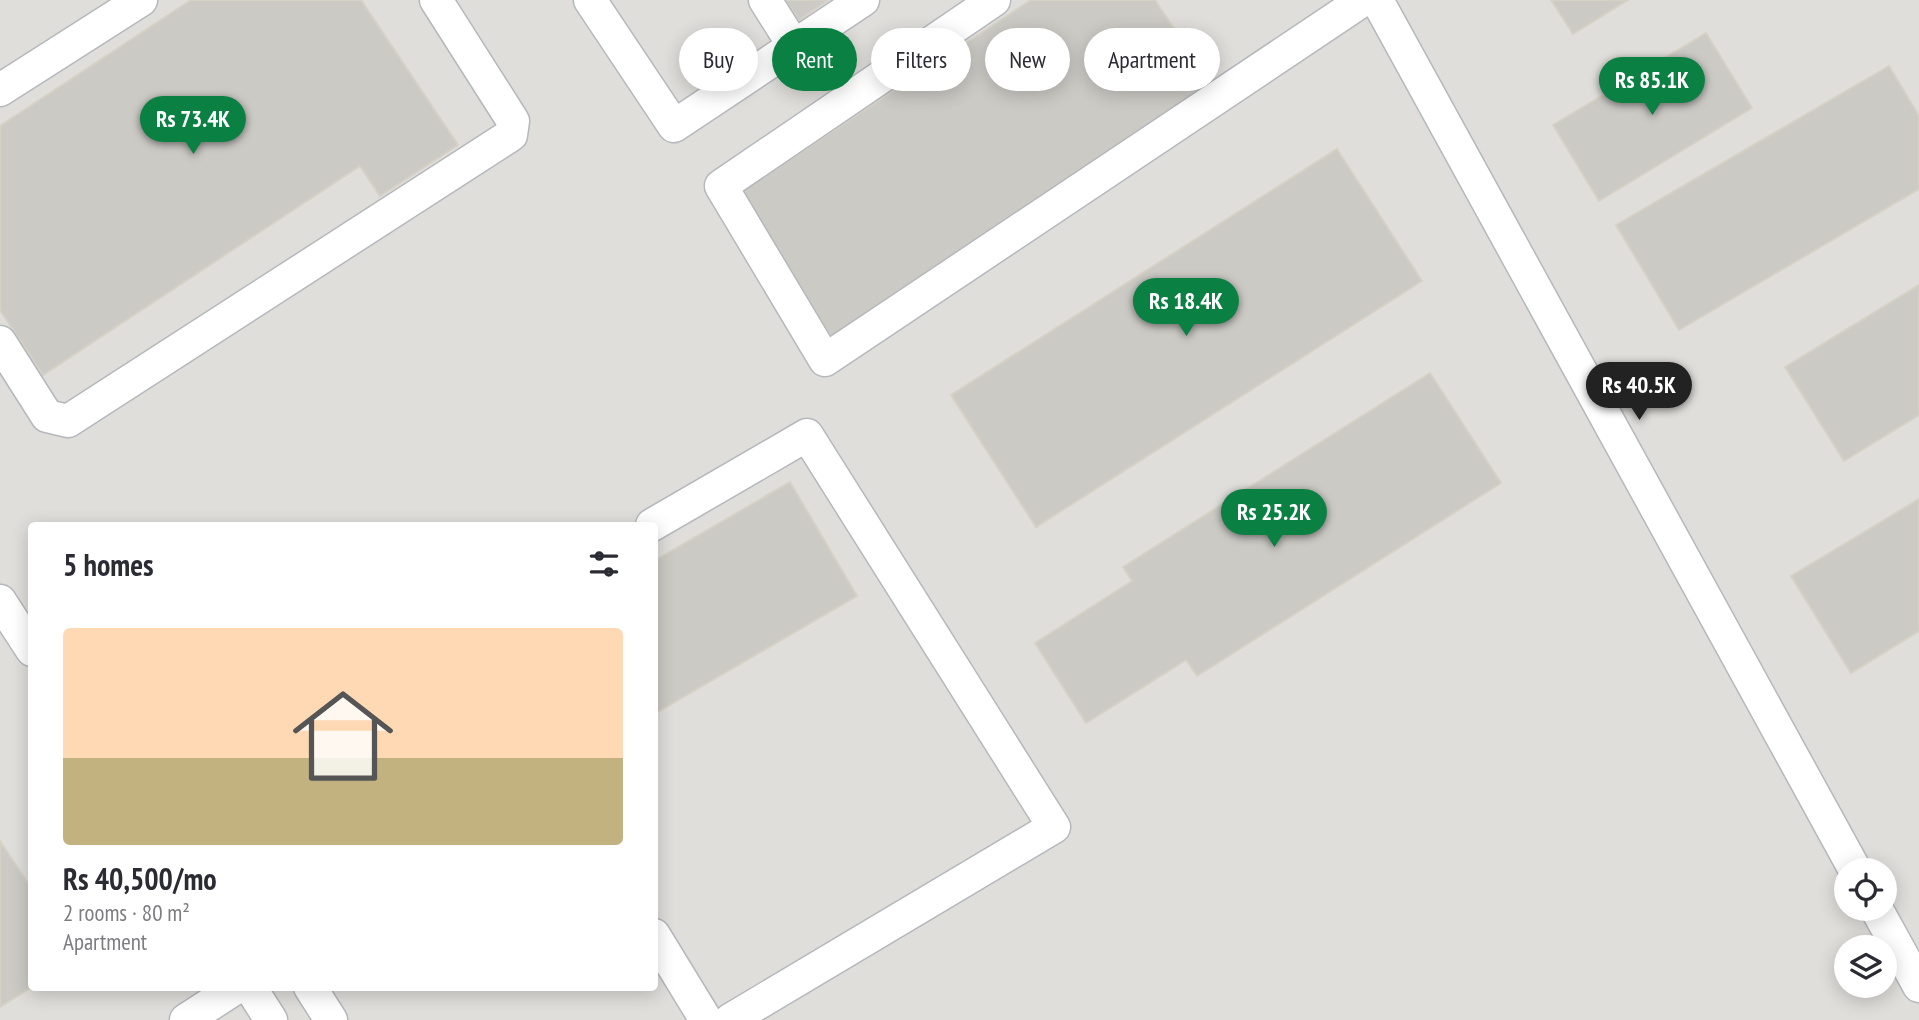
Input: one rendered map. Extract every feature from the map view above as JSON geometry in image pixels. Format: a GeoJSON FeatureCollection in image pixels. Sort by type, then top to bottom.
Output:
{"type":"FeatureCollection","features":[{"type":"Feature","properties":{"kind":"street"},"geometry":{"type":"LineString","coordinates":[[0,90],[141,0]]}},
{"type":"Feature","properties":{"kind":"street"},"geometry":{"type":"LineString","coordinates":[[0,342],[47,416],[68,421],[511,135],[513,121],[436,0]]}},
{"type":"Feature","properties":{"kind":"street"},"geometry":{"type":"LineString","coordinates":[[590,0],[674,125],[772,60]]}},
{"type":"Feature","properties":{"kind":"street"},"geometry":{"type":"LineString","coordinates":[[765,0],[783,28]]}},
{"type":"Feature","properties":{"kind":"street"},"geometry":{"type":"LineString","coordinates":[[821,28],[863,0]]}},
{"type":"Feature","properties":{"kind":"street"},"geometry":{"type":"LineString","coordinates":[[994,0],[721,186],[825,360],[1363,0]]}},
{"type":"Feature","properties":{"kind":"street"},"geometry":{"type":"LineString","coordinates":[[1377,0],[1848,858]]}},
{"type":"Feature","properties":{"kind":"street"},"geometry":{"type":"LineString","coordinates":[[657,522],[807,435],[1054,827],[730,1020]]}},
{"type":"Feature","properties":{"kind":"street"},"geometry":{"type":"LineString","coordinates":[[0,601],[28,644]]}},
{"type":"Feature","properties":{"kind":"street"},"geometry":{"type":"LineString","coordinates":[[1883,921],[1919,986]]}},
{"type":"Feature","properties":{"kind":"street"},"geometry":{"type":"LineString","coordinates":[[658,942],[706,1020]]}},
{"type":"Feature","properties":{"kind":"street"},"geometry":{"type":"LineString","coordinates":[[186,1020],[231,991]]}},
{"type":"Feature","properties":{"kind":"street"},"geometry":{"type":"LineString","coordinates":[[253,991],[271,1020]]}},
{"type":"Feature","properties":{"kind":"street"},"geometry":{"type":"LineString","coordinates":[[313,991],[331,1020]]}},
{"type":"Feature","properties":{"kind":"shaded area"},"geometry":{"type":"Polygon","coordinates":[[[0,0],[1919,0],[1919,1020],[0,1020],[0,0]]]}},
{"type":"Feature","properties":{"kind":"building"},"geometry":{"type":"Polygon","coordinates":[[[191,0],[361,0],[458,145],[380,196],[360,166],[43,375],[0,310],[0,126],[191,0]]]}},
{"type":"Feature","properties":{"kind":"building"},"geometry":{"type":"Polygon","coordinates":[[[785,0],[828,0],[799,20],[785,0]]]}},
{"type":"Feature","properties":{"kind":"building"},"geometry":{"type":"Polygon","coordinates":[[[1031,0],[1155,0],[1174,28],[1084,28],[1084,91],[1211,91],[834,341],[736,195],[893,91],[971,91],[971,40],[985,30],[985,91],[1070,91],[1070,28],[989,28],[1031,0]]]}},
{"type":"Feature","properties":{"kind":"building"},"geometry":{"type":"Polygon","coordinates":[[[1551,0],[1628,0],[1573,34],[1551,0]]]}},
{"type":"Feature","properties":{"kind":"building"},"geometry":{"type":"Polygon","coordinates":[[[1706,33],[1752,108],[1599,201],[1553,125],[1706,33]]]}},
{"type":"Feature","properties":{"kind":"building"},"geometry":{"type":"Polygon","coordinates":[[[1889,66],[1919,116],[1919,189],[1679,330],[1616,225],[1889,66]]]}},
{"type":"Feature","properties":{"kind":"building"},"geometry":{"type":"Polygon","coordinates":[[[1337,149],[1422,281],[1036,527],[951,395],[1337,149]]]}},
{"type":"Feature","properties":{"kind":"building"},"geometry":{"type":"Polygon","coordinates":[[[1919,285],[1919,415],[1844,461],[1785,367],[1919,285]]]}},
{"type":"Feature","properties":{"kind":"building"},"geometry":{"type":"Polygon","coordinates":[[[1430,373],[1501,483],[1197,676],[1186,660],[1086,723],[1035,643],[1132,581],[1123,567],[1430,373]]]}},
{"type":"Feature","properties":{"kind":"building"},"geometry":{"type":"Polygon","coordinates":[[[790,482],[857,596],[658,712],[658,559],[790,482]]]}},
{"type":"Feature","properties":{"kind":"building"},"geometry":{"type":"Polygon","coordinates":[[[1919,499],[1919,631],[1851,673],[1791,576],[1919,499]]]}},
{"type":"Feature","properties":{"kind":"building"},"geometry":{"type":"Polygon","coordinates":[[[0,841],[28,883],[28,990],[0,1007],[0,841]]]}}]}
